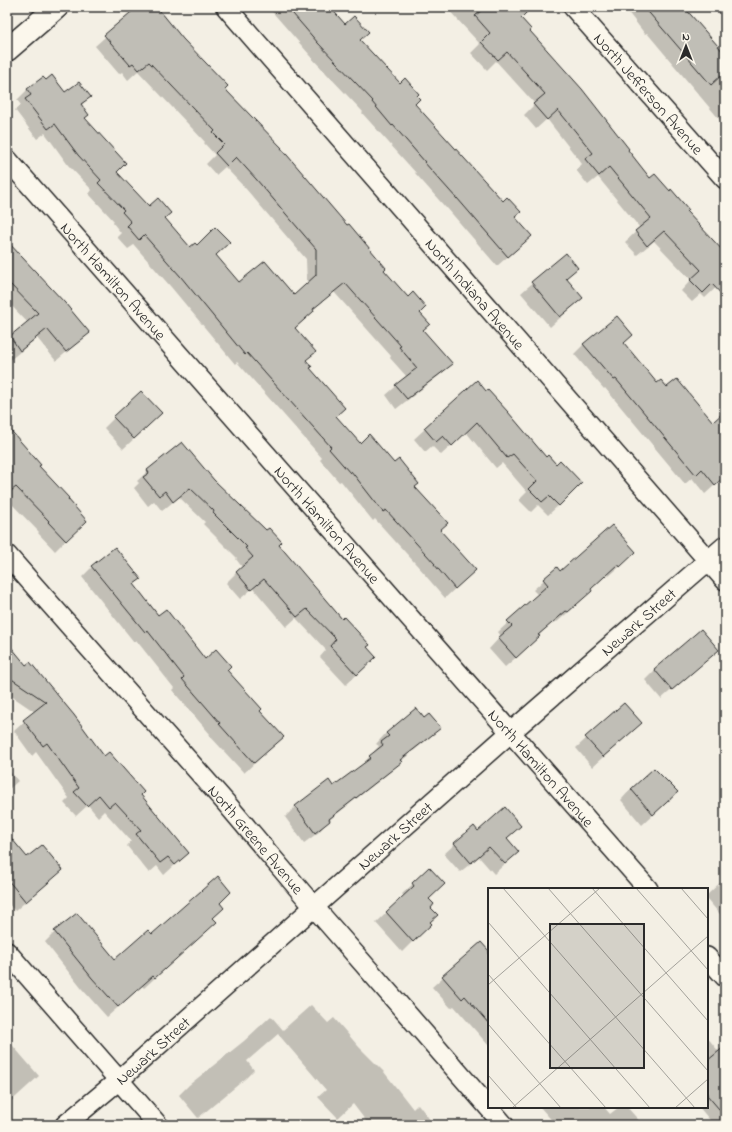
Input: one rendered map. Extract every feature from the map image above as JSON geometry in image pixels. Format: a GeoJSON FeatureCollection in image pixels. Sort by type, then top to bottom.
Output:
{"type":"FeatureCollection","features":[{"type":"Feature","properties":{"kind":"street"},"geometry":{"type":"LineString","coordinates":[[7,50],[57,7]]}},
{"type":"Feature","properties":{"kind":"street","name":"North Indiana Avenue"},"geometry":{"type":"LineString","coordinates":[[226,7],[725,580]]}},
{"type":"Feature","properties":{"kind":"street","name":"North Jefferson Avenue"},"geometry":{"type":"LineString","coordinates":[[573,7],[725,179]]}},
{"type":"Feature","properties":{"kind":"street","name":"North Hamilton Avenue"},"geometry":{"type":"LineString","coordinates":[[7,159],[647,888]]}},
{"type":"Feature","properties":{"kind":"street","name":"Newark Street"},"geometry":{"type":"LineString","coordinates":[[65,1125],[119,1080],[511,732],[725,546]]}},
{"type":"Feature","properties":{"kind":"street","name":"North Greene Avenue"},"geometry":{"type":"LineString","coordinates":[[7,555],[226,803],[314,907],[488,1107]]}},
{"type":"Feature","properties":{"kind":"street"},"geometry":{"type":"LineString","coordinates":[[7,952],[158,1125]]}},
{"type":"Feature","properties":{"kind":"street"},"geometry":{"type":"LineString","coordinates":[[708,958],[725,977]]}},
{"type":"Feature","properties":{"kind":"street","name":"North Greene Avenue"},"geometry":{"type":"LineString","coordinates":[[489,1108],[504,1125]]}},
{"type":"Feature","properties":{"kind":"building"},"geometry":{"type":"Polygon","coordinates":[[[137,7],[157,7],[183,39],[228,86],[225,89],[282,148],[347,225],[349,224],[386,268],[384,270],[408,297],[413,292],[426,307],[420,313],[430,324],[423,330],[453,364],[407,399],[395,385],[417,368],[399,347],[401,346],[345,283],[313,309],[314,311],[295,328],[316,352],[306,360],[312,367],[310,368],[345,408],[336,416],[360,443],[369,434],[394,463],[399,459],[419,484],[415,487],[448,523],[440,530],[476,570],[455,589],[435,564],[386,510],[383,512],[351,471],[350,473],[329,449],[331,447],[247,353],[245,355],[181,277],[144,235],[139,240],[127,226],[131,222],[122,212],[124,210],[98,183],[101,180],[78,155],[55,124],[48,129],[25,99],[31,95],[27,89],[43,77],[46,80],[52,75],[65,92],[79,82],[91,97],[81,104],[89,115],[85,118],[126,163],[117,172],[149,206],[158,198],[171,213],[165,218],[190,247],[195,243],[197,245],[215,227],[230,242],[216,255],[239,282],[265,261],[294,295],[316,275],[316,249],[236,157],[227,166],[215,153],[224,144],[213,133],[215,131],[149,62],[139,70],[133,63],[130,65],[104,35],[137,7]]]}},
{"type":"Feature","properties":{"kind":"building"},"geometry":{"type":"Polygon","coordinates":[[[287,7],[330,7],[345,24],[354,16],[369,32],[360,40],[400,83],[405,78],[419,94],[417,96],[420,99],[415,104],[503,201],[507,197],[521,212],[515,217],[532,236],[508,257],[393,125],[392,126],[372,102],[373,101],[318,43],[287,7]]]}},
{"type":"Feature","properties":{"kind":"building"},"geometry":{"type":"Polygon","coordinates":[[[485,7],[532,7],[521,18],[531,29],[530,31],[582,89],[650,178],[655,174],[670,191],[671,189],[689,210],[687,212],[725,253],[725,298],[712,284],[703,293],[690,280],[701,270],[664,231],[647,246],[635,231],[651,218],[609,167],[599,176],[585,159],[593,153],[558,110],[547,120],[533,104],[545,94],[507,52],[498,60],[481,42],[490,33],[475,16],[485,7]]]}},
{"type":"Feature","properties":{"kind":"building"},"geometry":{"type":"Polygon","coordinates":[[[644,7],[684,7],[725,54],[725,72],[711,85],[644,7]]]}},
{"type":"Feature","properties":{"kind":"building"},"geometry":{"type":"Polygon","coordinates":[[[7,241],[65,303],[90,333],[66,352],[47,329],[20,351],[10,336],[38,313],[7,281],[7,241]]]}},
{"type":"Feature","properties":{"kind":"building"},"geometry":{"type":"Polygon","coordinates":[[[566,253],[578,268],[566,278],[583,298],[560,317],[531,282],[566,253]]]}},
{"type":"Feature","properties":{"kind":"building"},"geometry":{"type":"Polygon","coordinates":[[[617,316],[633,335],[624,343],[657,383],[661,380],[667,387],[677,379],[713,422],[725,411],[725,476],[715,485],[702,469],[696,475],[616,379],[614,380],[583,344],[617,316]]]}},
{"type":"Feature","properties":{"kind":"building"},"geometry":{"type":"Polygon","coordinates":[[[477,380],[508,412],[546,457],[548,455],[556,464],[560,460],[582,483],[559,506],[549,496],[542,502],[529,489],[537,481],[513,454],[507,458],[477,422],[452,446],[443,436],[436,442],[424,428],[477,380]]]}},
{"type":"Feature","properties":{"kind":"building"},"geometry":{"type":"Polygon","coordinates":[[[141,391],[162,413],[134,439],[113,417],[141,391]]]}},
{"type":"Feature","properties":{"kind":"building"},"geometry":{"type":"Polygon","coordinates":[[[7,426],[41,465],[39,466],[69,498],[68,499],[87,521],[66,541],[16,487],[7,494],[7,426]]]}},
{"type":"Feature","properties":{"kind":"building"},"geometry":{"type":"Polygon","coordinates":[[[182,442],[214,480],[266,530],[269,528],[282,542],[279,545],[342,619],[344,617],[370,645],[367,647],[376,657],[357,675],[330,646],[336,639],[307,609],[297,617],[264,579],[251,590],[236,572],[253,557],[245,548],[247,547],[213,513],[214,511],[190,488],[173,502],[165,491],[159,496],[143,477],[149,473],[147,470],[182,442]]]}},
{"type":"Feature","properties":{"kind":"building"},"geometry":{"type":"Polygon","coordinates":[[[612,525],[636,552],[620,567],[618,564],[591,589],[592,591],[538,635],[540,636],[516,658],[498,638],[512,626],[507,621],[548,585],[543,579],[557,567],[560,571],[612,525]]]}},
{"type":"Feature","properties":{"kind":"building"},"geometry":{"type":"Polygon","coordinates":[[[115,547],[141,579],[134,584],[158,615],[166,609],[205,659],[216,649],[231,666],[227,670],[262,709],[260,711],[284,737],[254,763],[182,679],[184,677],[147,630],[145,632],[91,566],[115,547]]]}},
{"type":"Feature","properties":{"kind":"building"},"geometry":{"type":"Polygon","coordinates":[[[701,629],[719,650],[672,690],[654,669],[701,629]]]}},
{"type":"Feature","properties":{"kind":"building"},"geometry":{"type":"Polygon","coordinates":[[[7,642],[26,665],[30,662],[74,715],[104,756],[109,752],[144,792],[141,795],[189,853],[175,865],[168,857],[160,863],[136,834],[141,830],[115,802],[109,807],[99,795],[87,806],[74,792],[79,788],[47,743],[43,746],[23,720],[46,702],[7,676],[7,642]]]}},
{"type":"Feature","properties":{"kind":"building"},"geometry":{"type":"Polygon","coordinates":[[[624,703],[642,723],[603,757],[585,737],[624,703]]]}},
{"type":"Feature","properties":{"kind":"building"},"geometry":{"type":"Polygon","coordinates":[[[416,708],[424,718],[429,714],[441,728],[400,760],[402,762],[329,819],[330,821],[315,833],[295,806],[329,780],[333,786],[371,758],[369,756],[383,745],[381,742],[389,736],[386,733],[416,708]]]}},
{"type":"Feature","properties":{"kind":"building"},"geometry":{"type":"Polygon","coordinates":[[[654,768],[678,792],[653,815],[631,789],[654,768]]]}},
{"type":"Feature","properties":{"kind":"building"},"geometry":{"type":"Polygon","coordinates":[[[505,807],[521,826],[507,838],[519,852],[505,864],[489,847],[471,863],[454,843],[474,826],[478,831],[505,807]]]}},
{"type":"Feature","properties":{"kind":"building"},"geometry":{"type":"Polygon","coordinates":[[[7,833],[27,857],[42,845],[63,870],[26,902],[7,879],[7,833]]]}},
{"type":"Feature","properties":{"kind":"building"},"geometry":{"type":"Polygon","coordinates":[[[429,867],[445,884],[429,899],[434,904],[431,908],[438,915],[430,922],[432,924],[413,942],[386,912],[414,886],[412,883],[429,867]]]}},
{"type":"Feature","properties":{"kind":"building"},"geometry":{"type":"Polygon","coordinates":[[[218,876],[231,892],[220,903],[224,908],[213,918],[217,922],[155,978],[153,976],[118,1007],[92,978],[54,931],[77,913],[115,959],[148,930],[152,934],[218,876]]]}},
{"type":"Feature","properties":{"kind":"building"},"geometry":{"type":"Polygon","coordinates":[[[481,942],[488,950],[488,1023],[465,996],[462,999],[442,976],[481,942]]]}},
{"type":"Feature","properties":{"kind":"building"},"geometry":{"type":"Polygon","coordinates":[[[725,1046],[725,1116],[708,1096],[708,1060],[725,1046]]]}}]}
